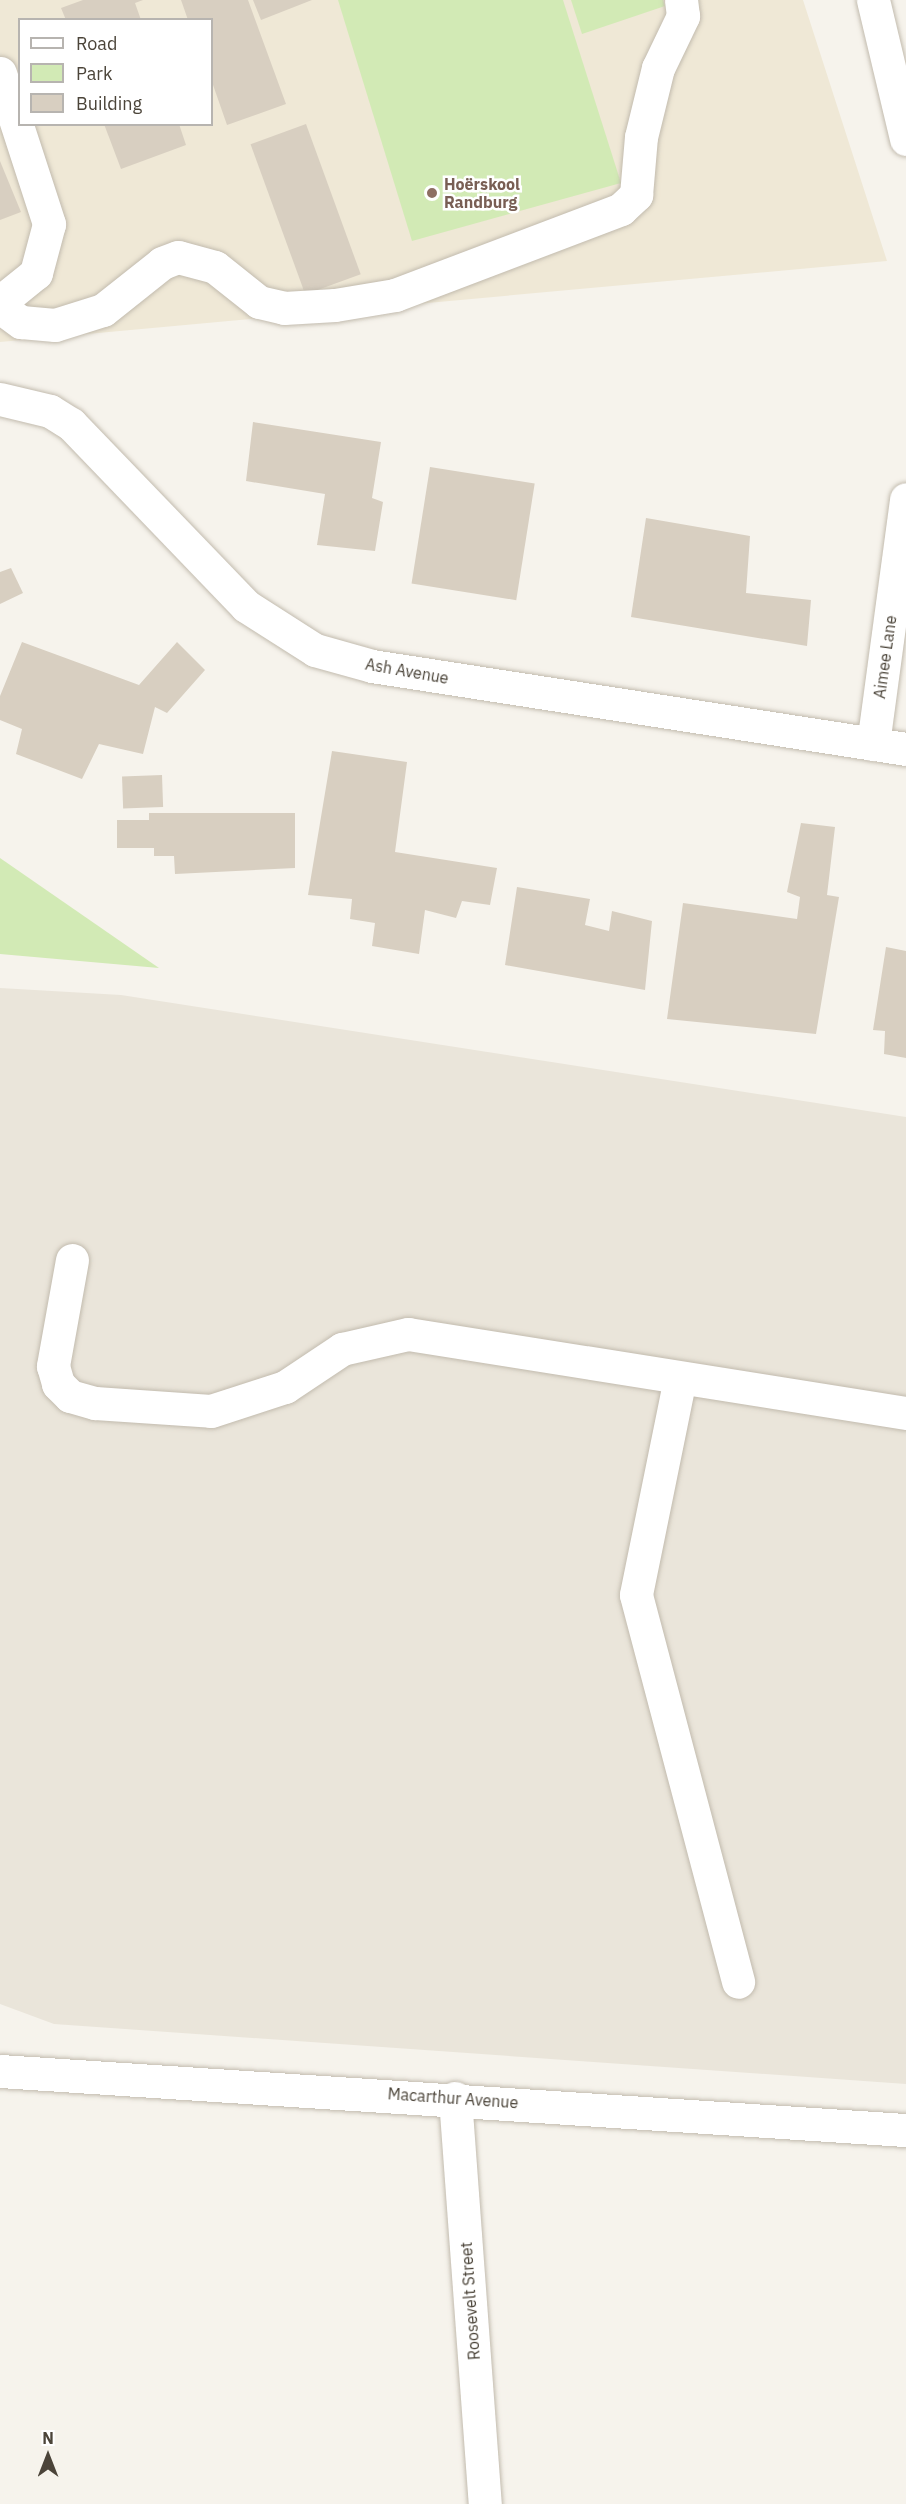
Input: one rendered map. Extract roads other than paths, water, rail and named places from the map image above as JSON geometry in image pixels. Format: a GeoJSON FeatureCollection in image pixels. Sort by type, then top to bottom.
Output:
{"type":"FeatureCollection","features":[{"type":"Feature","properties":{"kind":"street"},"geometry":{"type":"LineString","coordinates":[[0,307],[21,322],[55,325],[103,310],[162,263],[178,258],[215,267],[260,302],[284,308],[335,305],[395,295],[621,209],[636,195],[641,137],[658,68],[683,16],[681,0]]}},
{"type":"Feature","properties":{"kind":"street"},"geometry":{"type":"LineString","coordinates":[[873,0],[906,139]]}},
{"type":"Feature","properties":{"kind":"street"},"geometry":{"type":"LineString","coordinates":[[0,73],[49,224],[36,273],[0,302]]}},
{"type":"Feature","properties":{"kind":"street","name":"Ash Avenue"},"geometry":{"type":"LineString","coordinates":[[0,399],[50,411],[71,424],[246,606],[315,650],[372,666],[906,749]]}},
{"type":"Feature","properties":{"kind":"street","name":"Aimee Lane"},"geometry":{"type":"LineString","coordinates":[[873,744],[906,499]]}},
{"type":"Feature","properties":{"kind":"street"},"geometry":{"type":"LineString","coordinates":[[72,1260],[53,1366],[58,1384],[70,1396],[95,1403],[211,1411],[285,1387],[342,1349],[408,1334],[906,1413]]}},
{"type":"Feature","properties":{"kind":"street"},"geometry":{"type":"LineString","coordinates":[[681,1378],[636,1595],[738,1982]]}},
{"type":"Feature","properties":{"kind":"street","name":"Macarthur Avenue"},"geometry":{"type":"LineString","coordinates":[[0,2071],[455,2098],[906,2130]]}},
{"type":"Feature","properties":{"kind":"street","name":"Roosevelt Street"},"geometry":{"type":"LineString","coordinates":[[455,2098],[485,2504]]}},
{"type":"Feature","properties":{"kind":"place","name":"Hoërskool Randburg"},"geometry":{"type":"Point","coordinates":[432,193]}}]}
